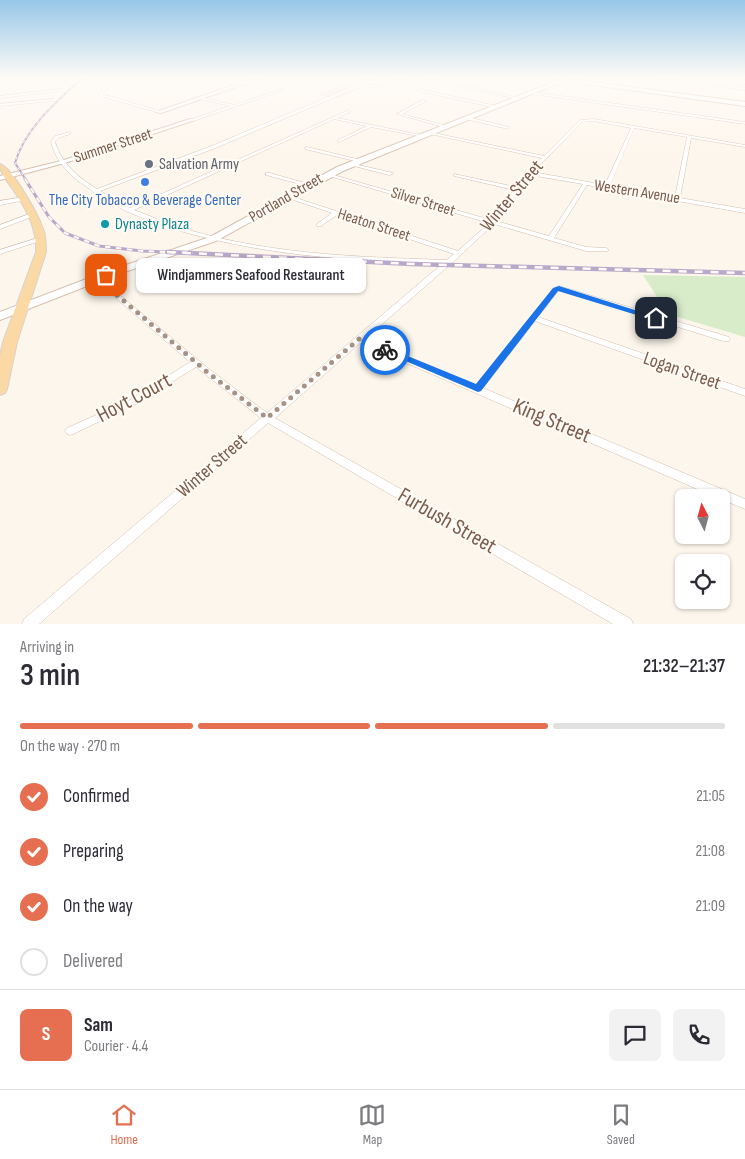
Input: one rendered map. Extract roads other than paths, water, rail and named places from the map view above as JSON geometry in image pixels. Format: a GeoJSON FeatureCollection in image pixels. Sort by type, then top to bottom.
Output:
{"type":"FeatureCollection","features":[{"type":"Feature","properties":{"kind":"main road"},"geometry":{"type":"LineString","coordinates":[[0,166],[4,177],[24,199],[41,239],[41,252],[21,307],[5,338],[0,389]]}},
{"type":"Feature","properties":{"kind":"street"},"geometry":{"type":"LineString","coordinates":[[139,106],[170,114]]}},
{"type":"Feature","properties":{"kind":"street"},"geometry":{"type":"LineString","coordinates":[[159,112],[177,106]]}},
{"type":"Feature","properties":{"kind":"street","name":"Summer Street"},"geometry":{"type":"LineString","coordinates":[[4,177],[62,162],[234,106]]}},
{"type":"Feature","properties":{"kind":"street"},"geometry":{"type":"LineString","coordinates":[[95,191],[210,148],[310,106]]}},
{"type":"Feature","properties":{"kind":"street"},"geometry":{"type":"LineString","coordinates":[[414,106],[399,114],[446,127]]}},
{"type":"Feature","properties":{"kind":"street"},"geometry":{"type":"LineString","coordinates":[[493,106],[497,107]]}},
{"type":"Feature","properties":{"kind":"street"},"geometry":{"type":"LineString","coordinates":[[627,106],[745,124]]}},
{"type":"Feature","properties":{"kind":"street","name":"Portland Street"},"geometry":{"type":"LineString","coordinates":[[0,316],[97,278],[213,239],[309,185],[355,162],[497,107]]}},
{"type":"Feature","properties":{"kind":"street"},"geometry":{"type":"LineString","coordinates":[[129,210],[349,110]]}},
{"type":"Feature","properties":{"kind":"street"},"geometry":{"type":"LineString","coordinates":[[178,116],[192,120]]}},
{"type":"Feature","properties":{"kind":"street"},"geometry":{"type":"LineString","coordinates":[[333,118],[544,157]]}},
{"type":"Feature","properties":{"kind":"street"},"geometry":{"type":"LineString","coordinates":[[467,118],[508,128]]}},
{"type":"Feature","properties":{"kind":"street","name":"Winter Street"},"geometry":{"type":"LineString","coordinates":[[29,624],[450,262],[492,223],[529,174],[581,121],[586,120],[633,127]]}},
{"type":"Feature","properties":{"kind":"street"},"geometry":{"type":"LineString","coordinates":[[339,142],[370,126]]}},
{"type":"Feature","properties":{"kind":"street"},"geometry":{"type":"LineString","coordinates":[[607,186],[633,127],[745,146]]}},
{"type":"Feature","properties":{"kind":"street"},"geometry":{"type":"LineString","coordinates":[[69,133],[56,137],[53,142],[62,162],[79,179],[95,191],[129,210],[200,236],[327,255],[450,262]]}},
{"type":"Feature","properties":{"kind":"street"},"geometry":{"type":"LineString","coordinates":[[677,199],[689,136]]}},
{"type":"Feature","properties":{"kind":"street"},"geometry":{"type":"LineString","coordinates":[[307,148],[390,174]]}},
{"type":"Feature","properties":{"kind":"street"},"geometry":{"type":"LineString","coordinates":[[268,174],[309,185]]}},
{"type":"Feature","properties":{"kind":"street","name":"Western Avenue"},"geometry":{"type":"LineString","coordinates":[[529,174],[745,211]]}},
{"type":"Feature","properties":{"kind":"street","name":"Silver Street"},"geometry":{"type":"LineString","coordinates":[[328,175],[550,239],[592,250],[606,250]]}},
{"type":"Feature","properties":{"kind":"street"},"geometry":{"type":"LineString","coordinates":[[456,175],[516,189]]}},
{"type":"Feature","properties":{"kind":"street"},"geometry":{"type":"LineString","coordinates":[[550,239],[585,184]]}},
{"type":"Feature","properties":{"kind":"street","name":"Heaton Street"},"geometry":{"type":"LineString","coordinates":[[288,197],[459,253]]}},
{"type":"Feature","properties":{"kind":"street"},"geometry":{"type":"LineString","coordinates":[[0,203],[24,199]]}},
{"type":"Feature","properties":{"kind":"street"},"geometry":{"type":"LineString","coordinates":[[319,225],[336,213]]}},
{"type":"Feature","properties":{"kind":"street"},"geometry":{"type":"LineString","coordinates":[[0,227],[32,216]]}},
{"type":"Feature","properties":{"kind":"street"},"geometry":{"type":"LineString","coordinates":[[0,252],[41,239]]}},
{"type":"Feature","properties":{"kind":"street","name":"Furbush Street"},"geometry":{"type":"LineString","coordinates":[[97,278],[196,363],[267,418],[626,624]]}},
{"type":"Feature","properties":{"kind":"street"},"geometry":{"type":"LineString","coordinates":[[478,389],[556,289],[559,288],[726,339]]}},
{"type":"Feature","properties":{"kind":"street","name":"Logan Street"},"geometry":{"type":"LineString","coordinates":[[534,318],[745,393]]}},
{"type":"Feature","properties":{"kind":"street","name":"King Street"},"geometry":{"type":"LineString","coordinates":[[359,339],[745,504]]}},
{"type":"Feature","properties":{"kind":"street","name":"Hoyt Court"},"geometry":{"type":"LineString","coordinates":[[70,431],[133,402],[196,363]]}},
{"type":"Feature","properties":{"kind":"railway"},"geometry":{"type":"LineString","coordinates":[[26,180],[15,163],[26,138],[53,106]]}},
{"type":"Feature","properties":{"kind":"railway"},"geometry":{"type":"LineString","coordinates":[[25,179],[49,217],[65,233],[99,246],[142,251],[193,253]]}},
{"type":"Feature","properties":{"kind":"railway"},"geometry":{"type":"LineString","coordinates":[[167,252],[412,264],[745,273]]}},
{"type":"Feature","properties":{"kind":"place","name":"Salvation Army"},"geometry":{"type":"Point","coordinates":[149,164]}},
{"type":"Feature","properties":{"kind":"place","name":"The City Tobacco & Beverage Center"},"geometry":{"type":"Point","coordinates":[145,182]}},
{"type":"Feature","properties":{"kind":"place","name":"Dynasty Plaza"},"geometry":{"type":"Point","coordinates":[105,224]}},
{"type":"Feature","properties":{"kind":"place","name":"Windjammers Seafood Restaurant"},"geometry":{"type":"Point","coordinates":[106,275]}}]}
